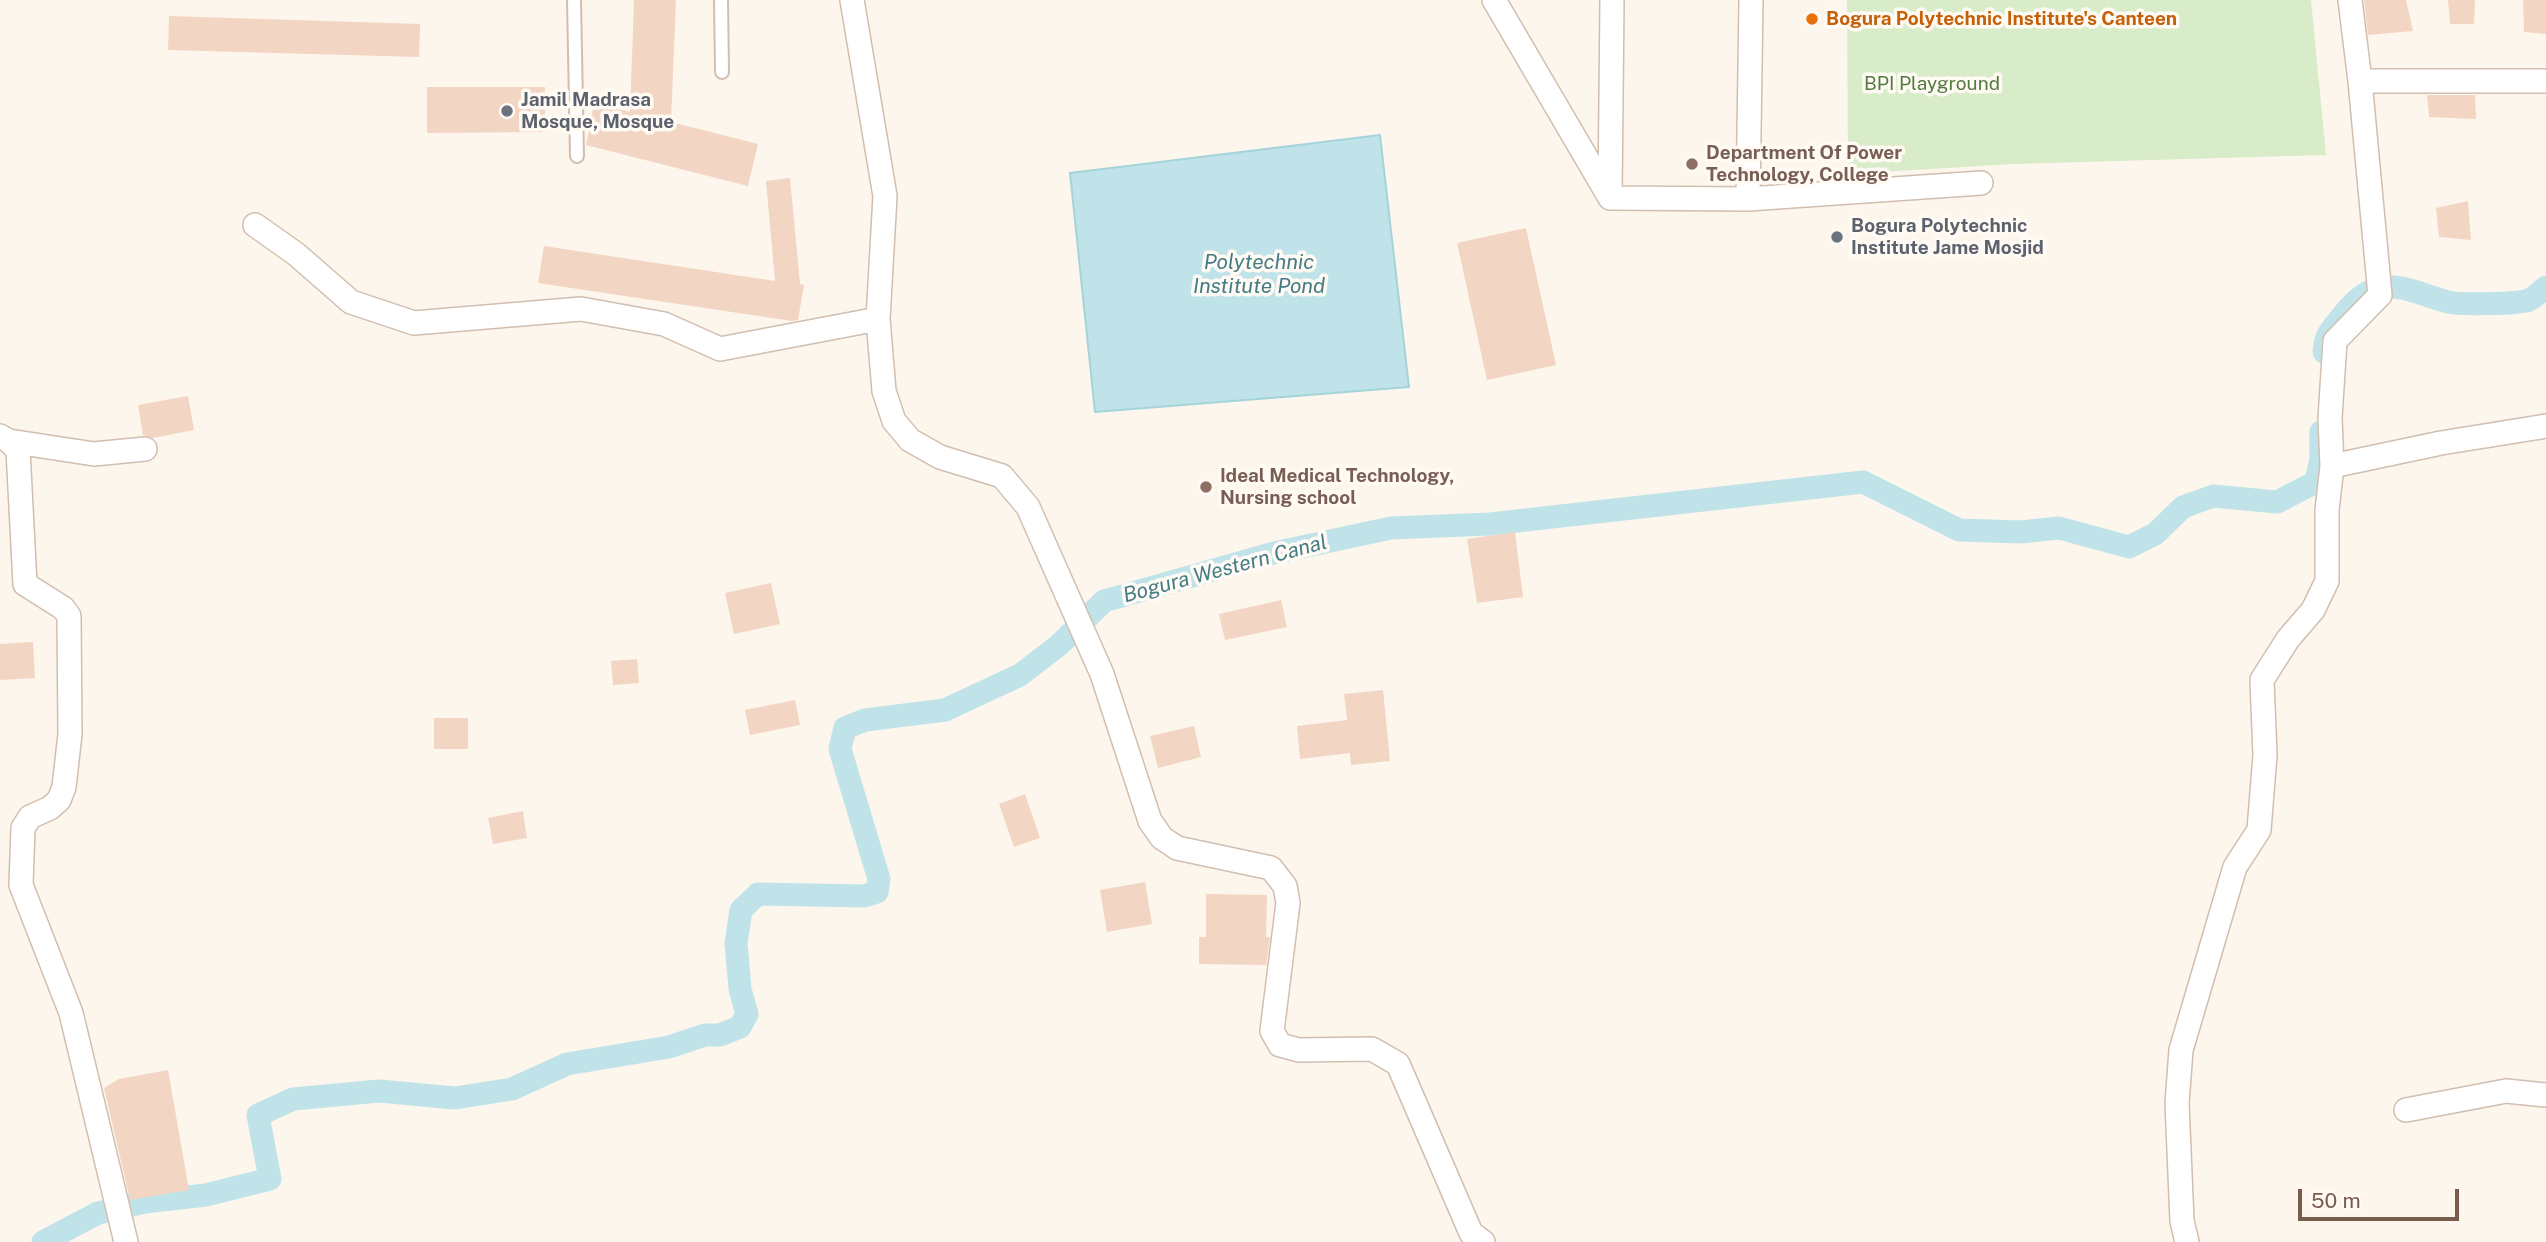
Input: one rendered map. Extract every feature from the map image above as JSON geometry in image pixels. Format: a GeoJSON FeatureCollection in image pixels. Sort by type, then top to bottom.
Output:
{"type":"FeatureCollection","features":[{"type":"Feature","properties":{"kind":"street"},"geometry":{"type":"LineString","coordinates":[[852,0],[885,196],[878,319],[884,391],[894,421],[910,440],[940,457],[1002,476],[1028,507],[1102,674],[1150,821],[1162,838],[1177,848],[1271,868],[1285,886],[1288,903],[1272,1031],[1280,1045],[1299,1050],[1372,1049],[1398,1064],[1471,1233],[1483,1242]]}},
{"type":"Feature","properties":{"kind":"street"},"geometry":{"type":"LineString","coordinates":[[1494,0],[1610,198]]}},
{"type":"Feature","properties":{"kind":"street"},"geometry":{"type":"LineString","coordinates":[[1610,198],[1612,0]]}},
{"type":"Feature","properties":{"kind":"street"},"geometry":{"type":"LineString","coordinates":[[1748,199],[1751,0]]}},
{"type":"Feature","properties":{"kind":"street"},"geometry":{"type":"LineString","coordinates":[[2187,1242],[2182,1221],[2177,1103],[2181,1050],[2235,867],[2259,830],[2265,755],[2262,680],[2288,639],[2313,610],[2327,581],[2327,510],[2332,466],[2330,418],[2335,341],[2380,295],[2350,0]]}},
{"type":"Feature","properties":{"kind":"street"},"geometry":{"type":"LineString","coordinates":[[2360,81],[2546,80]]}},
{"type":"Feature","properties":{"kind":"street"},"geometry":{"type":"LineString","coordinates":[[1610,198],[1748,199],[1981,183]]}},
{"type":"Feature","properties":{"kind":"street"},"geometry":{"type":"LineString","coordinates":[[255,225],[296,254],[351,302],[414,323],[581,309],[664,324],[720,349],[878,319]]}},
{"type":"Feature","properties":{"kind":"street"},"geometry":{"type":"LineString","coordinates":[[2332,466],[2441,443],[2546,426]]}},
{"type":"Feature","properties":{"kind":"street"},"geometry":{"type":"LineString","coordinates":[[5,438],[94,454],[145,449]]}},
{"type":"Feature","properties":{"kind":"street"},"geometry":{"type":"LineString","coordinates":[[5,438],[18,450],[25,584],[63,608],[69,616],[70,734],[64,787],[59,800],[50,808],[30,817],[23,828],[10,888],[71,1013],[125,1236]]}},
{"type":"Feature","properties":{"kind":"street"},"geometry":{"type":"LineString","coordinates":[[2406,1110],[2506,1091],[2546,1096]]}},
{"type":"Feature","properties":{"kind":"lane"},"geometry":{"type":"LineString","coordinates":[[573,0],[577,156]]}},
{"type":"Feature","properties":{"kind":"lane"},"geometry":{"type":"LineString","coordinates":[[720,0],[722,72]]}},
{"type":"Feature","properties":{"kind":"green space","name":"BPI Playground"},"geometry":{"type":"Polygon","coordinates":[[[1847,0],[2311,0],[2326,155],[2013,164],[1848,174],[1847,0]]]}},
{"type":"Feature","properties":{"kind":"water","name":"Polytechnic Institute Pond"},"geometry":{"type":"Polygon","coordinates":[[[1380,135],[1409,387],[1095,412],[1070,173],[1380,135]]]}},
{"type":"Feature","properties":{"kind":"building"},"geometry":{"type":"Polygon","coordinates":[[[634,0],[676,0],[671,122],[758,144],[748,186],[586,145],[594,103],[630,112],[634,0]]]}},
{"type":"Feature","properties":{"kind":"building"},"geometry":{"type":"Polygon","coordinates":[[[2364,0],[2406,0],[2413,31],[2368,35],[2364,0]]]}},
{"type":"Feature","properties":{"kind":"building"},"geometry":{"type":"Polygon","coordinates":[[[2448,0],[2475,0],[2474,24],[2450,24],[2448,0]]]}},
{"type":"Feature","properties":{"kind":"building"},"geometry":{"type":"Polygon","coordinates":[[[2523,0],[2546,0],[2546,34],[2524,32],[2523,0]]]}},
{"type":"Feature","properties":{"kind":"building"},"geometry":{"type":"Polygon","coordinates":[[[169,16],[420,24],[419,57],[168,50],[169,16]]]}},
{"type":"Feature","properties":{"kind":"building"},"geometry":{"type":"Polygon","coordinates":[[[427,87],[545,87],[545,132],[427,133],[427,87]]]}},
{"type":"Feature","properties":{"kind":"building"},"geometry":{"type":"Polygon","coordinates":[[[2427,95],[2475,95],[2476,119],[2429,117],[2427,95]]]}},
{"type":"Feature","properties":{"kind":"building"},"geometry":{"type":"Polygon","coordinates":[[[790,178],[800,284],[804,285],[798,320],[538,283],[544,246],[775,281],[766,181],[790,178]]]}},
{"type":"Feature","properties":{"kind":"building"},"geometry":{"type":"Polygon","coordinates":[[[2468,201],[2471,240],[2439,237],[2436,208],[2468,201]]]}},
{"type":"Feature","properties":{"kind":"building"},"geometry":{"type":"Polygon","coordinates":[[[1526,228],[1556,365],[1487,380],[1457,243],[1526,228]]]}},
{"type":"Feature","properties":{"kind":"building"},"geometry":{"type":"Polygon","coordinates":[[[188,396],[194,430],[153,438],[143,435],[138,405],[188,396]]]}},
{"type":"Feature","properties":{"kind":"building"},"geometry":{"type":"Polygon","coordinates":[[[1515,532],[1523,597],[1477,603],[1467,539],[1515,532]]]}},
{"type":"Feature","properties":{"kind":"building"},"geometry":{"type":"Polygon","coordinates":[[[771,583],[780,624],[734,634],[725,593],[771,583]]]}},
{"type":"Feature","properties":{"kind":"building"},"geometry":{"type":"Polygon","coordinates":[[[1281,600],[1287,627],[1225,640],[1219,614],[1281,600]]]}},
{"type":"Feature","properties":{"kind":"building"},"geometry":{"type":"Polygon","coordinates":[[[33,642],[35,678],[0,680],[0,644],[33,642]]]}},
{"type":"Feature","properties":{"kind":"building"},"geometry":{"type":"Polygon","coordinates":[[[637,659],[639,683],[613,685],[611,661],[637,659]]]}},
{"type":"Feature","properties":{"kind":"building"},"geometry":{"type":"Polygon","coordinates":[[[1383,690],[1390,761],[1351,765],[1350,753],[1300,759],[1297,726],[1347,720],[1344,694],[1383,690]]]}},
{"type":"Feature","properties":{"kind":"building"},"geometry":{"type":"Polygon","coordinates":[[[795,700],[800,725],[750,735],[745,710],[795,700]]]}},
{"type":"Feature","properties":{"kind":"building"},"geometry":{"type":"Polygon","coordinates":[[[434,718],[468,718],[468,749],[434,749],[434,718]]]}},
{"type":"Feature","properties":{"kind":"building"},"geometry":{"type":"Polygon","coordinates":[[[1194,726],[1201,757],[1158,768],[1150,736],[1194,726]]]}},
{"type":"Feature","properties":{"kind":"building"},"geometry":{"type":"Polygon","coordinates":[[[1025,794],[1040,838],[1014,847],[999,804],[1025,794]]]}},
{"type":"Feature","properties":{"kind":"building"},"geometry":{"type":"Polygon","coordinates":[[[523,811],[527,838],[493,844],[488,818],[523,811]]]}},
{"type":"Feature","properties":{"kind":"building"},"geometry":{"type":"Polygon","coordinates":[[[1145,882],[1152,924],[1107,932],[1100,890],[1145,882]]]}},
{"type":"Feature","properties":{"kind":"building"},"geometry":{"type":"Polygon","coordinates":[[[1206,894],[1267,895],[1266,937],[1270,937],[1266,965],[1199,964],[1199,937],[1206,937],[1206,894]]]}},
{"type":"Feature","properties":{"kind":"building"},"geometry":{"type":"Polygon","coordinates":[[[168,1070],[189,1190],[130,1200],[104,1088],[119,1079],[168,1070]]]}},
{"type":"Feature","properties":{"kind":"waterway","name":"Bogura Western Canal"},"geometry":{"type":"LineString","coordinates":[[2324,352],[2332,328],[2343,315],[2368,292],[2380,288],[2405,289],[2448,302],[2476,304],[2529,300],[2546,287]]}},
{"type":"Feature","properties":{"kind":"waterway","name":"Bogura Western Canal"},"geometry":{"type":"LineString","coordinates":[[43,1242],[98,1213],[145,1202],[206,1195],[270,1179],[258,1115],[293,1099],[379,1091],[455,1098],[512,1089],[567,1064],[669,1047],[705,1035],[720,1035],[740,1027],[747,1014],[740,989],[736,943],[741,910],[758,894],[864,896],[877,892],[879,879],[840,749],[845,728],[865,720],[945,710],[1020,675],[1059,645],[1104,601],[1274,553],[1391,528],[1490,524],[1863,482],[1959,530],[2020,532],[2059,528],[2129,547],[2155,534],[2183,507],[2213,496],[2277,502],[2316,482],[2321,459],[2321,432]]}},
{"type":"Feature","properties":{"kind":"place","name":"Bogura Polytechnic Institute's Canteen"},"geometry":{"type":"Point","coordinates":[1812,19]}},
{"type":"Feature","properties":{"kind":"place","name":"Jamil Madrasa Mosque, Mosque"},"geometry":{"type":"Point","coordinates":[507,111]}},
{"type":"Feature","properties":{"kind":"place","name":"Department Of Power Technology, College"},"geometry":{"type":"Point","coordinates":[1692,164]}},
{"type":"Feature","properties":{"kind":"place","name":"Bogura Polytechnic Institute Jame Mosjid"},"geometry":{"type":"Point","coordinates":[1837,237]}},
{"type":"Feature","properties":{"kind":"place","name":"Ideal Medical Technology, Nursing school"},"geometry":{"type":"Point","coordinates":[1206,487]}}]}
